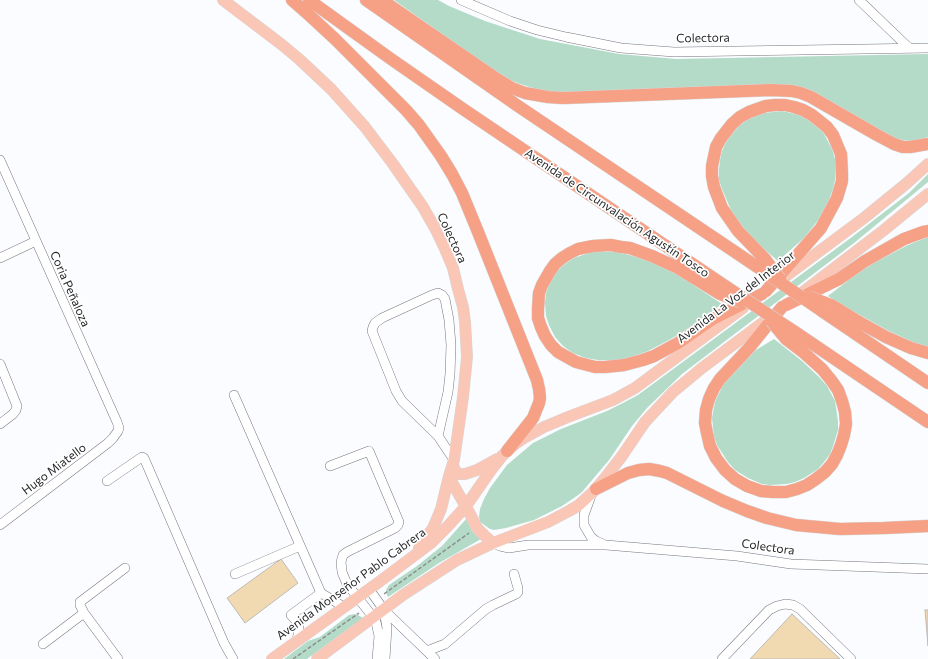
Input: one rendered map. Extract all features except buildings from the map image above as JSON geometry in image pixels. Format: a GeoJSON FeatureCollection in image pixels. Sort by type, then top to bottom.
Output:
{"type":"FeatureCollection","features":[{"type":"Feature","properties":{"kind":"highway"},"geometry":{"type":"LineString","coordinates":[[292,0],[336,39],[419,124],[441,156],[465,199],[537,380],[539,389],[539,403],[533,418],[504,454]]}},
{"type":"Feature","properties":{"kind":"highway","name":"Avenida de Circunvalación Agustín Tosco"},"geometry":{"type":"LineString","coordinates":[[309,0],[391,59],[724,291],[761,310],[790,336],[928,422]]}},
{"type":"Feature","properties":{"kind":"highway"},"geometry":{"type":"LineString","coordinates":[[366,0],[506,98],[761,263],[789,289],[859,322],[886,337],[911,348],[928,353]]}},
{"type":"Feature","properties":{"kind":"highway"},"geometry":{"type":"LineString","coordinates":[[381,0],[494,77],[512,88],[531,94],[563,98],[764,90],[792,91],[811,97],[877,136],[894,144],[903,147],[910,147],[928,144]]}},
{"type":"Feature","properties":{"kind":"highway"},"geometry":{"type":"LineString","coordinates":[[724,291],[676,267],[630,248],[593,246],[578,249],[562,258],[555,264],[539,292],[538,318],[545,336],[558,352],[576,362],[595,367],[605,367],[629,364],[654,356],[678,343],[711,320],[764,292],[820,228],[836,198],[842,181],[841,154],[833,135],[827,127],[803,110],[784,105],[757,108],[736,120],[720,138],[716,147],[712,166],[714,187],[722,208],[761,263]]}},
{"type":"Feature","properties":{"kind":"highway"},"geometry":{"type":"LineString","coordinates":[[790,336],[802,352],[822,369],[838,390],[845,412],[846,424],[844,435],[832,464],[825,472],[807,485],[786,492],[760,491],[735,479],[725,470],[716,458],[710,446],[707,433],[706,410],[709,399],[720,378],[749,348],[784,306],[839,279],[865,261],[904,240],[918,233],[928,231]]}},
{"type":"Feature","properties":{"kind":"highway"},"geometry":{"type":"LineString","coordinates":[[827,308],[928,383]]}},
{"type":"Feature","properties":{"kind":"highway"},"geometry":{"type":"LineString","coordinates":[[594,490],[628,473],[649,469],[666,473],[747,511],[767,518],[796,525],[824,528],[928,526]]}},
{"type":"Feature","properties":{"kind":"main road","name":"Colectora"},"geometry":{"type":"LineString","coordinates":[[223,0],[299,59],[349,108],[380,145],[423,207],[436,230],[453,268],[465,322],[467,357],[461,415],[454,463],[438,518],[433,528],[412,558]]}},
{"type":"Feature","properties":{"kind":"main road","name":"Avenida La Voz del Interior"},"geometry":{"type":"LineString","coordinates":[[544,427],[613,400],[634,388],[864,218],[928,164]]}},
{"type":"Feature","properties":{"kind":"main road"},"geometry":{"type":"LineString","coordinates":[[317,659],[403,595],[446,566],[493,542],[533,528],[558,517],[579,505],[594,490],[622,456],[652,413],[673,392],[708,363],[884,230],[928,194]]}},
{"type":"Feature","properties":{"kind":"main road","name":"Avenida Monseñor Pablo Cabrera"},"geometry":{"type":"LineString","coordinates":[[272,659],[296,640],[412,558],[440,535],[466,506],[490,470],[504,454],[524,438],[544,427]]}},
{"type":"Feature","properties":{"kind":"main road"},"geometry":{"type":"LineString","coordinates":[[454,463],[457,474],[465,474],[477,470],[504,454]]}},
{"type":"Feature","properties":{"kind":"main road"},"geometry":{"type":"LineString","coordinates":[[449,476],[477,528],[493,542]]}},
{"type":"Feature","properties":{"kind":"street","name":"Colectora"},"geometry":{"type":"LineString","coordinates":[[461,0],[537,30],[621,48],[674,52],[928,48]]}},
{"type":"Feature","properties":{"kind":"street"},"geometry":{"type":"LineString","coordinates":[[859,0],[909,48]]}},
{"type":"Feature","properties":{"kind":"street","name":"Coria Peñaloza"},"geometry":{"type":"LineString","coordinates":[[0,160],[117,422],[118,428]]}},
{"type":"Feature","properties":{"kind":"street"},"geometry":{"type":"LineString","coordinates":[[0,258],[36,241]]}},
{"type":"Feature","properties":{"kind":"street"},"geometry":{"type":"LineString","coordinates":[[438,436],[448,392],[451,345],[449,320],[445,299],[438,293],[382,318],[375,323],[372,332],[396,391],[402,401],[438,436],[454,463]]}},
{"type":"Feature","properties":{"kind":"street"},"geometry":{"type":"LineString","coordinates":[[0,364],[17,406],[13,414],[0,424]]}},
{"type":"Feature","properties":{"kind":"street"},"geometry":{"type":"LineString","coordinates":[[234,395],[321,593],[344,607]]}},
{"type":"Feature","properties":{"kind":"street","name":"Hugo Miatello"},"geometry":{"type":"LineString","coordinates":[[0,525],[108,444],[118,431],[118,428]]}},
{"type":"Feature","properties":{"kind":"street"},"geometry":{"type":"LineString","coordinates":[[330,466],[369,451],[398,522],[398,525],[395,528],[347,552],[343,555],[341,562],[342,572],[347,584],[373,617],[378,628],[379,636],[377,659]]}},
{"type":"Feature","properties":{"kind":"street"},"geometry":{"type":"LineString","coordinates":[[107,481],[142,457],[144,458],[224,643],[233,659]]}},
{"type":"Feature","properties":{"kind":"street"},"geometry":{"type":"LineString","coordinates":[[594,490],[584,515],[584,525],[591,537],[606,545]]}},
{"type":"Feature","properties":{"kind":"street","name":"Colectora"},"geometry":{"type":"LineString","coordinates":[[493,542],[500,546],[509,548],[528,545],[606,545],[737,556],[791,564],[928,569]]}},
{"type":"Feature","properties":{"kind":"street"},"geometry":{"type":"LineString","coordinates":[[235,574],[300,546]]}},
{"type":"Feature","properties":{"kind":"street"},"geometry":{"type":"LineString","coordinates":[[118,659],[84,613],[80,602],[125,568]]}},
{"type":"Feature","properties":{"kind":"street"},"geometry":{"type":"LineString","coordinates":[[427,651],[445,644],[490,607],[516,594],[518,592],[518,588],[514,574]]}},
{"type":"Feature","properties":{"kind":"street"},"geometry":{"type":"LineString","coordinates":[[369,589],[384,610],[435,659]]}},
{"type":"Feature","properties":{"kind":"street"},"geometry":{"type":"LineString","coordinates":[[296,640],[299,630],[298,623],[291,615],[321,593]]}},
{"type":"Feature","properties":{"kind":"street"},"geometry":{"type":"LineString","coordinates":[[722,659],[768,610],[785,604],[793,605],[800,609],[851,659]]}},
{"type":"Feature","properties":{"kind":"street"},"geometry":{"type":"LineString","coordinates":[[384,610],[387,628],[385,659]]}},
{"type":"Feature","properties":{"kind":"street"},"geometry":{"type":"LineString","coordinates":[[43,644],[84,613]]}},
{"type":"Feature","properties":{"kind":"green space"},"geometry":{"type":"Polygon","coordinates":[[[394,0],[438,0],[485,21],[540,39],[619,54],[676,59],[928,54],[928,137],[915,142],[894,138],[811,92],[565,94],[536,89],[503,77],[394,0]]]}},
{"type":"Feature","properties":{"kind":"green space"},"geometry":{"type":"Polygon","coordinates":[[[782,111],[799,115],[823,132],[832,149],[836,170],[833,189],[819,219],[804,238],[778,261],[757,243],[738,221],[731,210],[722,189],[719,180],[719,170],[722,151],[726,142],[739,126],[754,116],[782,111]]]}},
{"type":"Feature","properties":{"kind":"green space"},"geometry":{"type":"Polygon","coordinates":[[[928,174],[928,182],[854,243],[682,374],[647,408],[632,426],[609,460],[582,492],[562,506],[534,520],[494,530],[480,522],[480,509],[490,488],[507,465],[533,443],[561,429],[607,411],[638,395],[852,237],[909,193],[928,174]]]}},
{"type":"Feature","properties":{"kind":"green space"},"geometry":{"type":"Polygon","coordinates":[[[928,237],[928,347],[915,343],[889,331],[828,296],[874,263],[908,245],[928,237]]]}},
{"type":"Feature","properties":{"kind":"green space"},"geometry":{"type":"Polygon","coordinates":[[[592,252],[616,252],[657,264],[680,276],[722,304],[691,327],[669,340],[646,352],[622,360],[598,360],[586,358],[573,353],[563,346],[555,337],[549,325],[546,316],[546,293],[550,282],[557,271],[574,258],[592,252]]]}},
{"type":"Feature","properties":{"kind":"green space"},"geometry":{"type":"Polygon","coordinates":[[[774,339],[802,361],[827,386],[835,401],[838,430],[830,454],[818,469],[795,482],[770,485],[762,484],[748,478],[735,470],[728,462],[717,445],[714,436],[712,418],[715,402],[727,380],[756,350],[774,339]]]}},
{"type":"Feature","properties":{"kind":"green space"},"geometry":{"type":"Polygon","coordinates":[[[467,518],[472,531],[481,539],[439,563],[388,597],[386,590],[389,585],[417,566],[442,546],[467,518]]]}},
{"type":"Feature","properties":{"kind":"green space"},"geometry":{"type":"Polygon","coordinates":[[[356,614],[363,618],[307,659],[284,659],[308,641],[320,637],[349,615],[356,614]]]}}]}
